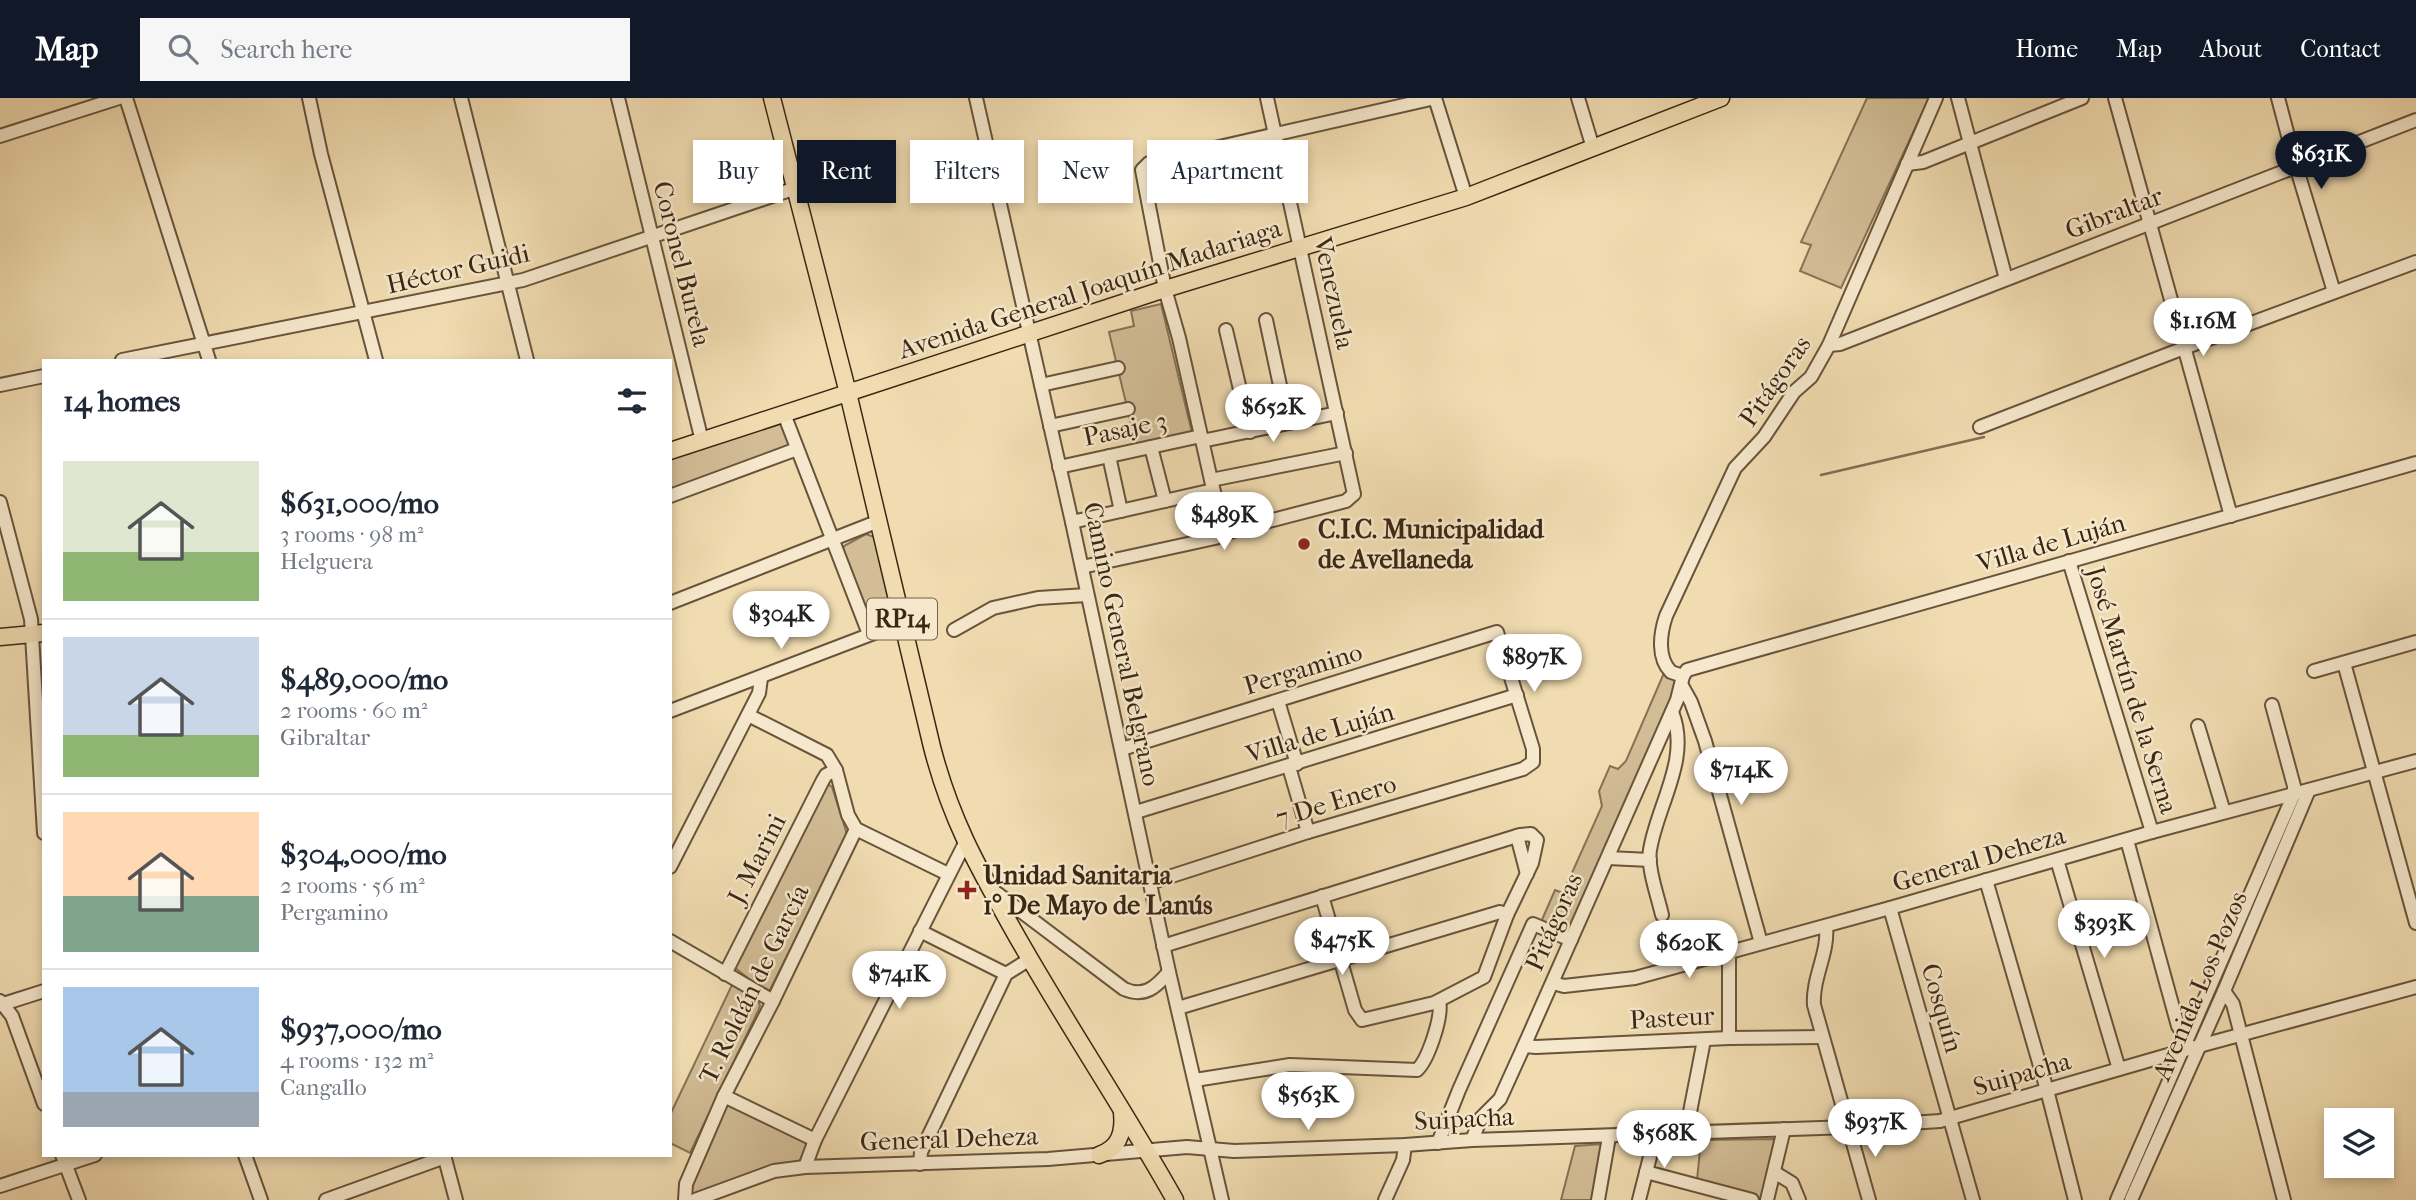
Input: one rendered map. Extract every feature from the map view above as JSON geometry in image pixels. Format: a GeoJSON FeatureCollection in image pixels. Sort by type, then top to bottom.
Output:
{"type":"FeatureCollection","features":[{"type":"Feature","properties":{"kind":"main road","name":"RP14"},"geometry":{"type":"LineString","coordinates":[[772,98],[848,393],[941,782],[965,842],[990,888],[1175,1200]]}},
{"type":"Feature","properties":{"kind":"main road","name":"Avenida General Joaquín Madariaga"},"geometry":{"type":"LineString","coordinates":[[672,450],[1029,332],[1466,197],[1721,98]]}},
{"type":"Feature","properties":{"kind":"main road"},"geometry":{"type":"LineString","coordinates":[[0,637],[38,634]]}},
{"type":"Feature","properties":{"kind":"main road"},"geometry":{"type":"LineString","coordinates":[[1099,1155],[1111,1150],[1118,1142],[1123,1128],[1122,1112]]}},
{"type":"Feature","properties":{"kind":"street"},"geometry":{"type":"LineString","coordinates":[[0,136],[119,98]]}},
{"type":"Feature","properties":{"kind":"street"},"geometry":{"type":"LineString","coordinates":[[125,98],[209,359]]}},
{"type":"Feature","properties":{"kind":"street"},"geometry":{"type":"LineString","coordinates":[[309,98],[321,154],[376,359]]}},
{"type":"Feature","properties":{"kind":"street"},"geometry":{"type":"LineString","coordinates":[[461,98],[527,359]]}},
{"type":"Feature","properties":{"kind":"street","name":"Coronel Burela"},"geometry":{"type":"LineString","coordinates":[[618,98],[702,441]]}},
{"type":"Feature","properties":{"kind":"street","name":"Camino General Belgrano"},"geometry":{"type":"LineString","coordinates":[[976,98],[1051,426],[1163,946],[1222,1200]]}},
{"type":"Feature","properties":{"kind":"street","name":"Venezuela"},"geometry":{"type":"LineString","coordinates":[[1225,534],[1351,498],[1354,489],[1268,98]]}},
{"type":"Feature","properties":{"kind":"street"},"geometry":{"type":"LineString","coordinates":[[1082,567],[1225,534],[1165,289],[1143,177],[1144,166],[1435,98],[1466,197]]}},
{"type":"Feature","properties":{"kind":"street"},"geometry":{"type":"LineString","coordinates":[[1578,98],[1593,148]]}},
{"type":"Feature","properties":{"kind":"street","name":"Pitágoras"},"geometry":{"type":"LineString","coordinates":[[1472,1140],[1481,1118],[1500,1099],[1672,712],[1682,681],[1667,668],[1662,656],[1661,639],[1666,616],[1735,468],[1764,437],[1790,396],[1811,377],[1829,345],[1936,98]]}},
{"type":"Feature","properties":{"kind":"street"},"geometry":{"type":"LineString","coordinates":[[1958,98],[2006,279]]}},
{"type":"Feature","properties":{"kind":"street"},"geometry":{"type":"LineString","coordinates":[[1907,164],[1923,162],[2082,98]]}},
{"type":"Feature","properties":{"kind":"street"},"geometry":{"type":"LineString","coordinates":[[2115,98],[2231,516]]}},
{"type":"Feature","properties":{"kind":"street"},"geometry":{"type":"LineString","coordinates":[[2278,98],[2334,292]]}},
{"type":"Feature","properties":{"kind":"street","name":"Gibraltar"},"geometry":{"type":"LineString","coordinates":[[1829,345],[1840,344],[2416,120]]}},
{"type":"Feature","properties":{"kind":"street","name":"Héctor Guidi"},"geometry":{"type":"LineString","coordinates":[[127,359],[508,284],[796,188]]}},
{"type":"Feature","properties":{"kind":"street"},"geometry":{"type":"LineString","coordinates":[[1980,427],[2416,262]]}},
{"type":"Feature","properties":{"kind":"street"},"geometry":{"type":"LineString","coordinates":[[1266,320],[1289,423]]}},
{"type":"Feature","properties":{"kind":"street"},"geometry":{"type":"LineString","coordinates":[[1226,330],[1250,432]]}},
{"type":"Feature","properties":{"kind":"street"},"geometry":{"type":"LineString","coordinates":[[1041,385],[1118,368]]}},
{"type":"Feature","properties":{"kind":"street"},"geometry":{"type":"LineString","coordinates":[[0,385],[42,376]]}},
{"type":"Feature","properties":{"kind":"street"},"geometry":{"type":"LineString","coordinates":[[1051,426],[1128,409]]}},
{"type":"Feature","properties":{"kind":"street","name":"Pasaje 3"},"geometry":{"type":"LineString","coordinates":[[1059,467],[1151,446],[1250,432],[1337,413]]}},
{"type":"Feature","properties":{"kind":"street"},"geometry":{"type":"LineString","coordinates":[[784,414],[869,634]]}},
{"type":"Feature","properties":{"kind":"street"},"geometry":{"type":"LineString","coordinates":[[1151,446],[1165,501]]}},
{"type":"Feature","properties":{"kind":"street"},"geometry":{"type":"LineString","coordinates":[[672,495],[797,449]]}},
{"type":"Feature","properties":{"kind":"street"},"geometry":{"type":"LineString","coordinates":[[1072,522],[1165,501],[1212,485],[1346,453]]}},
{"type":"Feature","properties":{"kind":"street"},"geometry":{"type":"LineString","coordinates":[[1109,456],[1121,511]]}},
{"type":"Feature","properties":{"kind":"street","name":"Villa de Luján"},"geometry":{"type":"LineString","coordinates":[[1682,681],[1687,670],[1698,666],[2416,463]]}},
{"type":"Feature","properties":{"kind":"street"},"geometry":{"type":"LineString","coordinates":[[0,502],[31,619],[38,634],[42,766]]}},
{"type":"Feature","properties":{"kind":"street"},"geometry":{"type":"LineString","coordinates":[[672,602],[834,541],[879,521]]}},
{"type":"Feature","properties":{"kind":"street","name":"José Martín de la Serna"},"geometry":{"type":"LineString","coordinates":[[2069,561],[2152,832]]}},
{"type":"Feature","properties":{"kind":"street"},"geometry":{"type":"LineString","coordinates":[[954,630],[993,608],[1038,598],[1087,595]]}},
{"type":"Feature","properties":{"kind":"street"},"geometry":{"type":"LineString","coordinates":[[672,710],[903,622]]}},
{"type":"Feature","properties":{"kind":"street","name":"Pergamino"},"geometry":{"type":"LineString","coordinates":[[1122,748],[1497,632],[1517,695]]}},
{"type":"Feature","properties":{"kind":"street"},"geometry":{"type":"LineString","coordinates":[[2314,671],[2416,642]]}},
{"type":"Feature","properties":{"kind":"street"},"geometry":{"type":"LineString","coordinates":[[2344,663],[2416,923]]}},
{"type":"Feature","properties":{"kind":"street"},"geometry":{"type":"LineString","coordinates":[[672,863],[759,693],[761,678]]}},
{"type":"Feature","properties":{"kind":"street"},"geometry":{"type":"LineString","coordinates":[[1682,681],[1705,741],[1760,943]]}},
{"type":"Feature","properties":{"kind":"street","name":"Villa de Luján"},"geometry":{"type":"LineString","coordinates":[[1136,812],[1517,695]]}},
{"type":"Feature","properties":{"kind":"street","name":"7 De Enero"},"geometry":{"type":"LineString","coordinates":[[1150,883],[1308,832],[1523,769],[1533,762],[1533,749],[1517,695]]}},
{"type":"Feature","properties":{"kind":"street"},"geometry":{"type":"LineString","coordinates":[[1278,701],[1308,832]]}},
{"type":"Feature","properties":{"kind":"street"},"geometry":{"type":"LineString","coordinates":[[2272,705],[2294,794]]}},
{"type":"Feature","properties":{"kind":"street"},"geometry":{"type":"LineString","coordinates":[[1662,915],[1650,849],[1678,749],[1677,728],[1672,712]]}},
{"type":"Feature","properties":{"kind":"street"},"geometry":{"type":"LineString","coordinates":[[748,715],[822,751],[836,770],[848,815],[856,829],[948,874]]}},
{"type":"Feature","properties":{"kind":"street"},"geometry":{"type":"LineString","coordinates":[[2198,726],[2224,812]]}},
{"type":"Feature","properties":{"kind":"street","name":"General Deheza"},"geometry":{"type":"LineString","coordinates":[[1553,983],[1564,986],[1628,979],[2416,761]]}},
{"type":"Feature","properties":{"kind":"street","name":"J. Marini"},"geometry":{"type":"LineString","coordinates":[[725,974],[823,780],[826,775],[836,770]]}},
{"type":"Feature","properties":{"kind":"street","name":"Avenida Los Pozos"},"geometry":{"type":"LineString","coordinates":[[2117,1200],[2190,1046],[2224,991],[2309,790]]}},
{"type":"Feature","properties":{"kind":"street","name":"Avenida Los Pozos"},"geometry":{"type":"LineString","coordinates":[[2131,1200],[2190,1046],[2294,794]]}},
{"type":"Feature","properties":{"kind":"street","name":"T. Roldán de García"},"geometry":{"type":"LineString","coordinates":[[685,1200],[686,1184],[724,1096],[856,829]]}},
{"type":"Feature","properties":{"kind":"street"},"geometry":{"type":"LineString","coordinates":[[1163,946],[1322,896],[1517,836],[1531,834],[1537,839],[1527,874],[1507,915],[1486,973],[1478,981],[1438,1001],[1362,1020],[1355,1010],[1322,896]]}},
{"type":"Feature","properties":{"kind":"street"},"geometry":{"type":"LineString","coordinates":[[1517,836],[1527,874]]}},
{"type":"Feature","properties":{"kind":"street"},"geometry":{"type":"LineString","coordinates":[[2127,840],[2178,1026],[2190,1046]]}},
{"type":"Feature","properties":{"kind":"street"},"geometry":{"type":"LineString","coordinates":[[805,1167],[815,1140],[965,842]]}},
{"type":"Feature","properties":{"kind":"street"},"geometry":{"type":"LineString","coordinates":[[1608,858],[1650,860]]}},
{"type":"Feature","properties":{"kind":"street"},"geometry":{"type":"LineString","coordinates":[[2057,860],[2119,1069]]}},
{"type":"Feature","properties":{"kind":"street"},"geometry":{"type":"LineString","coordinates":[[1986,880],[2047,1090],[2075,1200]]}},
{"type":"Feature","properties":{"kind":"street"},"geometry":{"type":"LineString","coordinates":[[990,888],[1124,989],[1146,992],[1156,987],[1169,972]]}},
{"type":"Feature","properties":{"kind":"street","name":"Cosquín"},"geometry":{"type":"LineString","coordinates":[[1890,908],[1973,1200]]}},
{"type":"Feature","properties":{"kind":"street"},"geometry":{"type":"LineString","coordinates":[[1178,1008],[1500,912],[1507,915]]}},
{"type":"Feature","properties":{"kind":"street"},"geometry":{"type":"LineString","coordinates":[[1438,1143],[1533,924],[1571,940]]}},
{"type":"Feature","properties":{"kind":"street"},"geometry":{"type":"LineString","coordinates":[[1826,926],[1827,942],[1814,999],[1822,1037],[1869,1200]]}},
{"type":"Feature","properties":{"kind":"street"},"geometry":{"type":"LineString","coordinates":[[920,931],[1006,974]]}},
{"type":"Feature","properties":{"kind":"street"},"geometry":{"type":"LineString","coordinates":[[672,942],[773,1001]]}},
{"type":"Feature","properties":{"kind":"street"},"geometry":{"type":"LineString","coordinates":[[1729,952],[1730,1038]]}},
{"type":"Feature","properties":{"kind":"street"},"geometry":{"type":"LineString","coordinates":[[919,1164],[920,1152],[1006,974],[1030,959]]}},
{"type":"Feature","properties":{"kind":"street","name":"Suipacha"},"geometry":{"type":"LineString","coordinates":[[1210,1149],[1234,1151],[1472,1140],[1609,1137],[1849,1127],[1949,1119],[2190,1046],[2241,1035],[2416,987]]}},
{"type":"Feature","properties":{"kind":"street"},"geometry":{"type":"LineString","coordinates":[[2224,991],[2233,1004],[2284,1200]]}},
{"type":"Feature","properties":{"kind":"street"},"geometry":{"type":"LineString","coordinates":[[42,992],[1,1003],[12,1016],[42,1098]]}},
{"type":"Feature","properties":{"kind":"street"},"geometry":{"type":"LineString","coordinates":[[1195,1080],[1290,1065],[1417,1070],[1422,1064],[1438,1023],[1438,1001]]}},
{"type":"Feature","properties":{"kind":"street","name":"Pasteur"},"geometry":{"type":"LineString","coordinates":[[1524,1046],[1822,1037]]}},
{"type":"Feature","properties":{"kind":"street"},"geometry":{"type":"LineString","coordinates":[[1690,1133],[1689,1117],[1704,1040]]}},
{"type":"Feature","properties":{"kind":"street"},"geometry":{"type":"LineString","coordinates":[[724,1096],[815,1140]]}},
{"type":"Feature","properties":{"kind":"street"},"geometry":{"type":"LineString","coordinates":[[1767,1200],[1784,1129]]}},
{"type":"Feature","properties":{"kind":"street"},"geometry":{"type":"LineString","coordinates":[[1639,1200],[1653,1135]]}},
{"type":"Feature","properties":{"kind":"street"},"geometry":{"type":"LineString","coordinates":[[1598,1200],[1609,1137]]}},
{"type":"Feature","properties":{"kind":"street"},"geometry":{"type":"LineString","coordinates":[[1385,1200],[1403,1160],[1405,1145]]}},
{"type":"Feature","properties":{"kind":"street","name":"General Deheza"},"geometry":{"type":"LineString","coordinates":[[695,1200],[774,1171],[805,1167],[1099,1155],[1194,1147],[1210,1149]]}},
{"type":"Feature","properties":{"kind":"street"},"geometry":{"type":"LineString","coordinates":[[0,1186],[64,1160],[83,1157]]}},
{"type":"Feature","properties":{"kind":"street"},"geometry":{"type":"LineString","coordinates":[[246,1157],[261,1200]]}},
{"type":"Feature","properties":{"kind":"street"},"geometry":{"type":"LineString","coordinates":[[326,1200],[442,1157]]}},
{"type":"Feature","properties":{"kind":"street"},"geometry":{"type":"LineString","coordinates":[[445,1157],[456,1200]]}},
{"type":"Feature","properties":{"kind":"street"},"geometry":{"type":"LineString","coordinates":[[64,1160],[79,1200]]}},
{"type":"Feature","properties":{"kind":"street"},"geometry":{"type":"LineString","coordinates":[[1646,1172],[1752,1200]]}},
{"type":"Feature","properties":{"kind":"street"},"geometry":{"type":"LineString","coordinates":[[1774,1172],[1792,1183],[1798,1200]]}},
{"type":"Feature","properties":{"kind":"shaded area"},"geometry":{"type":"Polygon","coordinates":[[[1867,98],[1929,98],[1841,288],[1800,271],[1811,245],[1801,242],[1867,98]]]}},
{"type":"Feature","properties":{"kind":"shaded area"},"geometry":{"type":"Polygon","coordinates":[[[1161,304],[1193,437],[1137,449],[1109,332],[1134,326],[1131,311],[1161,304]]]}},
{"type":"Feature","properties":{"kind":"shaded area"},"geometry":{"type":"Polygon","coordinates":[[[784,414],[797,449],[672,495],[672,450],[784,414]]]}},
{"type":"Feature","properties":{"kind":"shaded area"},"geometry":{"type":"Polygon","coordinates":[[[866,534],[874,537],[891,609],[886,622],[878,626],[870,621],[843,552],[844,546],[866,534]]]}},
{"type":"Feature","properties":{"kind":"shaded area"},"geometry":{"type":"Polygon","coordinates":[[[1664,673],[1673,678],[1677,687],[1569,934],[1541,922],[1555,890],[1563,893],[1602,806],[1599,791],[1610,766],[1618,769],[1626,761],[1664,673]]]}},
{"type":"Feature","properties":{"kind":"shaded area"},"geometry":{"type":"Polygon","coordinates":[[[828,784],[832,787],[846,838],[770,990],[764,991],[734,967],[828,784]]]}},
{"type":"Feature","properties":{"kind":"shaded area"},"geometry":{"type":"Polygon","coordinates":[[[732,985],[757,999],[759,1009],[690,1153],[672,1144],[672,1111],[732,985]]]}},
{"type":"Feature","properties":{"kind":"shaded area"},"geometry":{"type":"Polygon","coordinates":[[[726,1103],[806,1141],[805,1151],[795,1165],[774,1164],[691,1194],[690,1186],[726,1103]]]}},
{"type":"Feature","properties":{"kind":"shaded area"},"geometry":{"type":"Polygon","coordinates":[[[1777,1139],[1763,1199],[1697,1180],[1701,1140],[1777,1139]]]}},
{"type":"Feature","properties":{"kind":"shaded area"},"geometry":{"type":"Polygon","coordinates":[[[1603,1144],[1595,1200],[1561,1200],[1575,1146],[1603,1144]]]}},
{"type":"Feature","properties":{"kind":"waterway"},"geometry":{"type":"LineString","coordinates":[[1821,475],[1984,437]]}},
{"type":"Feature","properties":{"kind":"place","name":"C.I.C. Municipalidad de Avellaneda"},"geometry":{"type":"Point","coordinates":[1304,544]}},
{"type":"Feature","properties":{"kind":"place","name":"Unidad Sanitaria 1° De Mayo de Lanús"},"geometry":{"type":"Point","coordinates":[967,890]}}]}
